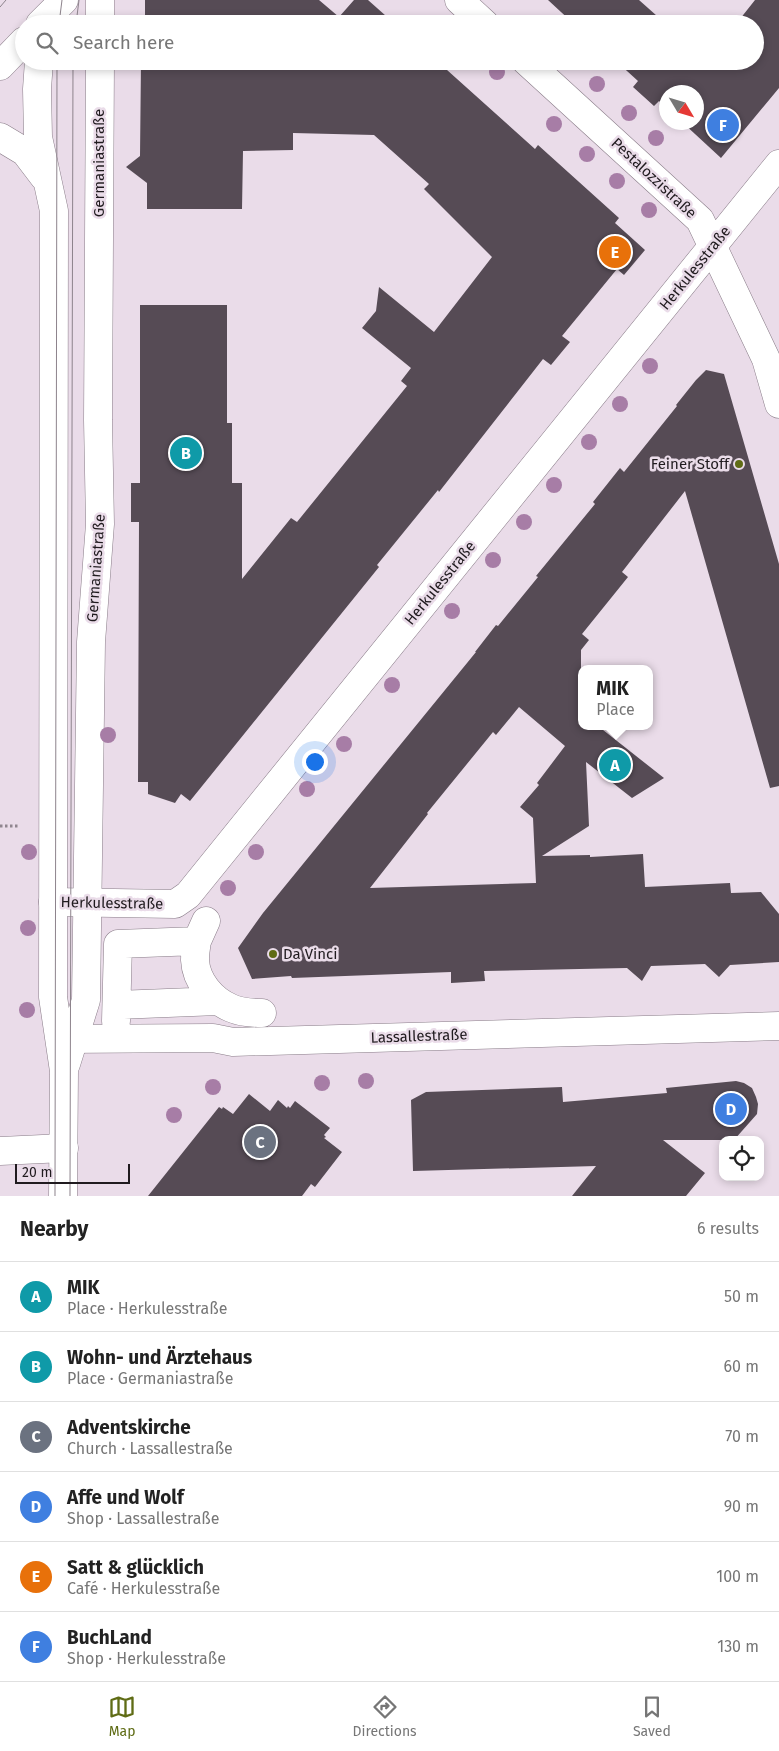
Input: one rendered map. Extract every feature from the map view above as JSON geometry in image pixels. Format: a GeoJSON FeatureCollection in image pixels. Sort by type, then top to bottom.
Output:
{"type":"FeatureCollection","features":[{"type":"Feature","properties":{"kind":"street"},"geometry":{"type":"LineString","coordinates":[[47,15],[64,0]]}},
{"type":"Feature","properties":{"kind":"street"},"geometry":{"type":"LineString","coordinates":[[100,0],[100,15]]}},
{"type":"Feature","properties":{"kind":"street"},"geometry":{"type":"LineString","coordinates":[[459,0],[475,15]]}},
{"type":"Feature","properties":{"kind":"street"},"geometry":{"type":"LineString","coordinates":[[0,66],[15,49]]}},
{"type":"Feature","properties":{"kind":"street","name":"Germaniastraße"},"geometry":{"type":"LineString","coordinates":[[38,70],[38,137],[54,212],[53,997],[67,1039]]}},
{"type":"Feature","properties":{"kind":"street","name":"Germaniastraße"},"geometry":{"type":"LineString","coordinates":[[64,1196],[64,1071],[67,1039],[86,1000],[91,642],[100,524],[98,420],[100,70]]}},
{"type":"Feature","properties":{"kind":"street","name":"Pestalozzistraße"},"geometry":{"type":"LineString","coordinates":[[536,70],[700,220],[766,359],[779,404]]}},
{"type":"Feature","properties":{"kind":"street","name":"Germaniastraße"},"geometry":{"type":"LineString","coordinates":[[0,137],[25,152],[48,182]]}},
{"type":"Feature","properties":{"kind":"street","name":"Herkulesstraße"},"geometry":{"type":"LineString","coordinates":[[53,902],[174,904],[188,895],[779,164]]}},
{"type":"Feature","properties":{"kind":"street"},"geometry":{"type":"LineString","coordinates":[[218,1001],[116,1013],[118,934],[201,931],[195,961],[206,990],[218,1001],[232,1009],[262,1013]]}},
{"type":"Feature","properties":{"kind":"street","name":"Lassallestraße"},"geometry":{"type":"LineString","coordinates":[[67,1039],[213,1038],[233,1042],[779,1026]]}},
{"type":"Feature","properties":{"kind":"street"},"geometry":{"type":"LineString","coordinates":[[0,1151],[64,1148]]}},
{"type":"Feature","properties":{"kind":"building"},"geometry":{"type":"Polygon","coordinates":[[[145,0],[319,0],[337,15],[145,15],[145,0]]]}},
{"type":"Feature","properties":{"kind":"building"},"geometry":{"type":"Polygon","coordinates":[[[354,0],[368,0],[385,15],[341,15],[354,0]]]}},
{"type":"Feature","properties":{"kind":"building"},"geometry":{"type":"Polygon","coordinates":[[[548,0],[639,0],[656,15],[564,15],[548,0]]]}},
{"type":"Feature","properties":{"kind":"building"},"geometry":{"type":"Polygon","coordinates":[[[755,0],[779,0],[779,88],[721,158],[691,130],[704,130],[704,85],[659,85],[659,101],[654,106],[633,87],[638,81],[626,70],[764,70],[764,15],[743,15],[755,0]]]}},
{"type":"Feature","properties":{"kind":"building"},"geometry":{"type":"Polygon","coordinates":[[[141,70],[447,70],[535,149],[538,145],[619,218],[615,223],[645,250],[624,275],[617,269],[562,336],[570,342],[551,365],[543,359],[439,492],[438,490],[377,565],[379,567],[190,801],[181,794],[175,803],[148,794],[148,782],[138,782],[139,522],[131,522],[131,483],[140,483],[140,305],[227,305],[227,423],[232,423],[232,483],[242,483],[242,579],[291,518],[297,522],[407,386],[401,381],[411,368],[362,328],[376,311],[379,287],[434,332],[492,257],[424,189],[429,184],[374,135],[293,133],[293,150],[243,151],[242,209],[147,209],[147,183],[126,167],[140,156],[141,70]]]}},
{"type":"Feature","properties":{"kind":"building"},"geometry":{"type":"Polygon","coordinates":[[[706,370],[724,374],[779,564],[779,786],[770,788],[685,491],[622,572],[628,577],[582,634],[589,640],[581,650],[581,665],[578,665],[578,730],[603,730],[664,778],[632,798],[586,762],[589,826],[542,856],[590,855],[590,857],[643,854],[645,887],[730,883],[731,893],[761,892],[779,914],[779,962],[730,965],[719,977],[705,964],[651,966],[642,981],[627,968],[484,971],[485,981],[451,983],[451,972],[292,978],[291,976],[252,979],[238,948],[263,913],[496,625],[498,626],[538,577],[536,576],[595,504],[593,502],[620,468],[624,472],[706,370]],[[519,707],[496,735],[493,732],[427,813],[370,888],[536,883],[533,818],[520,807],[539,785],[537,783],[565,746],[519,707]]]}},
{"type":"Feature","properties":{"kind":"building"},"geometry":{"type":"Polygon","coordinates":[[[736,1081],[752,1088],[758,1104],[757,1114],[738,1136],[719,1136],[719,1140],[663,1140],[705,1173],[686,1196],[572,1196],[596,1166],[413,1171],[411,1100],[426,1092],[562,1087],[563,1102],[667,1093],[666,1088],[736,1081]]]}},
{"type":"Feature","properties":{"kind":"building"},"geometry":{"type":"Polygon","coordinates":[[[249,1094],[270,1111],[278,1100],[287,1108],[288,1106],[290,1108],[295,1101],[330,1128],[324,1135],[326,1137],[324,1138],[342,1152],[315,1187],[311,1184],[302,1196],[148,1196],[219,1107],[222,1109],[223,1107],[233,1114],[249,1094]]]}},
{"type":"Feature","properties":{"kind":"tram line"},"geometry":{"type":"LineString","coordinates":[[0,7],[6,0]]}},
{"type":"Feature","properties":{"kind":"tram line"},"geometry":{"type":"LineString","coordinates":[[60,15],[62,0]]}},
{"type":"Feature","properties":{"kind":"tram line"},"geometry":{"type":"LineString","coordinates":[[77,15],[79,0]]}},
{"type":"Feature","properties":{"kind":"tram line"},"geometry":{"type":"LineString","coordinates":[[55,1196],[57,70]]}},
{"type":"Feature","properties":{"kind":"tram line"},"geometry":{"type":"LineString","coordinates":[[70,1196],[73,70]]}},
{"type":"Feature","properties":{"kind":"place","name":"BuchLand"},"geometry":{"type":"Point","coordinates":[723,125]}},
{"type":"Feature","properties":{"kind":"place","name":"Satt & glücklich"},"geometry":{"type":"Point","coordinates":[615,252]}},
{"type":"Feature","properties":{"kind":"place","name":"Wohn- und Ärztehaus"},"geometry":{"type":"Point","coordinates":[186,453]}},
{"type":"Feature","properties":{"kind":"place","name":"Feiner Stoff"},"geometry":{"type":"Point","coordinates":[739,464]}},
{"type":"Feature","properties":{"kind":"place","name":"MIK"},"geometry":{"type":"Point","coordinates":[615,765]}},
{"type":"Feature","properties":{"kind":"place","name":"Da Vinci"},"geometry":{"type":"Point","coordinates":[273,954]}},
{"type":"Feature","properties":{"kind":"place","name":"Affe und Wolf"},"geometry":{"type":"Point","coordinates":[731,1109]}},
{"type":"Feature","properties":{"kind":"place","name":"Adventskirche"},"geometry":{"type":"Point","coordinates":[260,1142]}}]}
